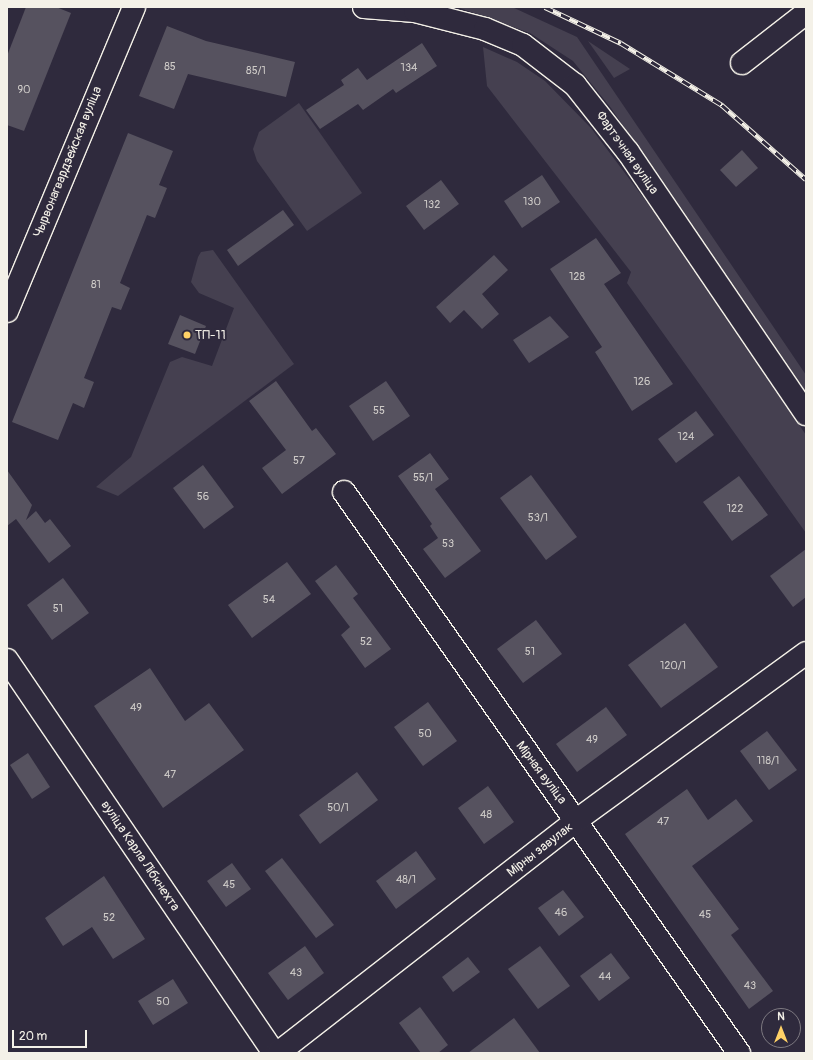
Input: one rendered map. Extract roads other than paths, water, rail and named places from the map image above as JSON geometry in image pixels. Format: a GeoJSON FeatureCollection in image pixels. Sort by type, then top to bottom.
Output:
{"type":"FeatureCollection","features":[{"type":"Feature","properties":{"kind":"street","name":"Фартэчная вуліца"},"geometry":{"type":"LineString","coordinates":[[364,7],[415,11],[485,29],[523,45],[575,85],[628,152],[806,414]]}},
{"type":"Feature","properties":{"kind":"street","name":"Чырвонагвардзейская вуліца"},"geometry":{"type":"LineString","coordinates":[[7,311],[131,9]]}},
{"type":"Feature","properties":{"kind":"street"},"geometry":{"type":"LineString","coordinates":[[742,63],[806,13]]}},
{"type":"Feature","properties":{"kind":"street","name":"Мірная вуліца"},"geometry":{"type":"LineString","coordinates":[[344,492],[534,766],[578,820],[739,1053]]}},
{"type":"Feature","properties":{"kind":"street","name":"Мірны завулак"},"geometry":{"type":"LineString","coordinates":[[278,1053],[578,820],[806,653]]}},
{"type":"Feature","properties":{"kind":"street","name":"вуліца Карла Лібкнехта"},"geometry":{"type":"LineString","coordinates":[[7,660],[274,1053]]}},
{"type":"Feature","properties":{"kind":"railway"},"geometry":{"type":"LineString","coordinates":[[545,7],[621,43],[722,105],[806,179]]}},
{"type":"Feature","properties":{"kind":"place","name":"ТП-11"},"geometry":{"type":"Point","coordinates":[187,335]}}]}
